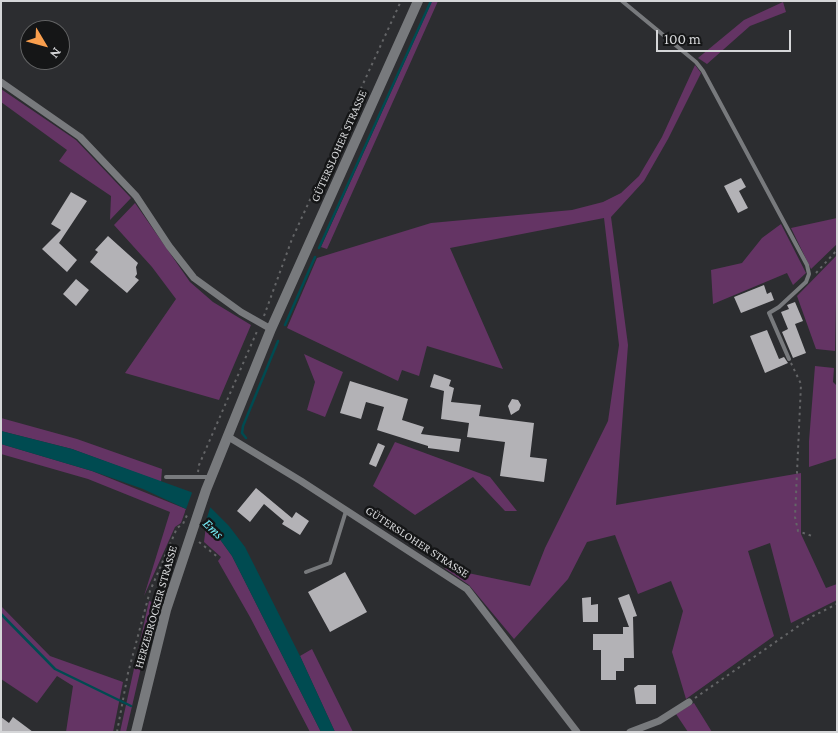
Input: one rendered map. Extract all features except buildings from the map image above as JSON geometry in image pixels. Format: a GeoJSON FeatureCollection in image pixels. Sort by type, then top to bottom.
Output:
{"type":"FeatureCollection","features":[{"type":"Feature","properties":{"kind":"main road","name":"GÜTERSLOHER STRASSE"},"geometry":{"type":"LineString","coordinates":[[206,490],[271,329],[418,1]]}},
{"type":"Feature","properties":{"kind":"main road","name":"HERZEBROCKER STRASSE"},"geometry":{"type":"LineString","coordinates":[[136,732],[189,527],[206,490]]}},
{"type":"Feature","properties":{"kind":"street"},"geometry":{"type":"LineString","coordinates":[[1,82],[80,137],[136,196],[169,246],[194,278],[218,297],[271,329]]}},
{"type":"Feature","properties":{"kind":"street","name":"GÜTERSLOHER STRASSE"},"geometry":{"type":"LineString","coordinates":[[227,436],[467,589],[576,732]]}},
{"type":"Feature","properties":{"kind":"street"},"geometry":{"type":"LineString","coordinates":[[630,732],[659,721],[689,702]]}},
{"type":"Feature","properties":{"kind":"lane"},"geometry":{"type":"LineString","coordinates":[[622,1],[696,62],[703,71],[807,265],[809,274],[806,282],[779,307],[769,313],[789,359]]}},
{"type":"Feature","properties":{"kind":"lane"},"geometry":{"type":"LineString","coordinates":[[166,477],[211,477]]}},
{"type":"Feature","properties":{"kind":"lane"},"geometry":{"type":"LineString","coordinates":[[306,572],[330,563],[346,512]]}},
{"type":"Feature","properties":{"kind":"path"},"geometry":{"type":"LineString","coordinates":[[198,478],[199,465],[261,323],[292,239],[402,1]]}},
{"type":"Feature","properties":{"kind":"path"},"geometry":{"type":"LineString","coordinates":[[809,274],[814,274],[837,250]]}},
{"type":"Feature","properties":{"kind":"path"},"geometry":{"type":"LineString","coordinates":[[789,359],[801,384],[795,517],[798,531],[812,536]]}},
{"type":"Feature","properties":{"kind":"path"},"geometry":{"type":"LineString","coordinates":[[117,732],[124,695],[150,592],[177,528],[189,527],[219,558]]}},
{"type":"Feature","properties":{"kind":"path"},"geometry":{"type":"LineString","coordinates":[[689,702],[813,616],[837,604]]}},
{"type":"Feature","properties":{"kind":"shaded area"},"geometry":{"type":"Polygon","coordinates":[[[432,1],[438,1],[327,249],[321,247],[432,1]]]}},
{"type":"Feature","properties":{"kind":"shaded area"},"geometry":{"type":"Polygon","coordinates":[[[783,2],[786,12],[750,26],[707,64],[698,58],[744,20],[783,2]]]}},
{"type":"Feature","properties":{"kind":"shaded area"},"geometry":{"type":"Polygon","coordinates":[[[695,65],[701,73],[668,139],[644,181],[611,217],[628,345],[616,505],[801,473],[801,534],[826,588],[837,584],[837,600],[791,623],[770,543],[748,551],[774,636],[686,699],[672,652],[683,611],[671,581],[638,594],[615,535],[587,542],[568,579],[514,639],[469,585],[444,568],[530,586],[545,548],[608,421],[619,345],[604,218],[450,248],[503,369],[427,346],[419,376],[402,370],[398,381],[287,328],[317,258],[431,223],[572,210],[603,202],[621,193],[639,176],[662,137],[695,65]]]}},
{"type":"Feature","properties":{"kind":"shaded area"},"geometry":{"type":"Polygon","coordinates":[[[1,89],[76,140],[131,198],[110,220],[111,196],[59,161],[67,150],[1,102],[1,89]]]}},
{"type":"Feature","properties":{"kind":"shaded area"},"geometry":{"type":"Polygon","coordinates":[[[135,203],[190,282],[213,302],[251,325],[219,400],[125,373],[176,299],[152,267],[114,225],[135,203]]]}},
{"type":"Feature","properties":{"kind":"shaded area"},"geometry":{"type":"Polygon","coordinates":[[[837,218],[837,244],[811,269],[791,228],[837,218]]]}},
{"type":"Feature","properties":{"kind":"shaded area"},"geometry":{"type":"Polygon","coordinates":[[[781,224],[806,273],[793,285],[787,273],[713,304],[711,270],[742,263],[762,238],[781,224]]]}},
{"type":"Feature","properties":{"kind":"shaded area"},"geometry":{"type":"Polygon","coordinates":[[[837,255],[835,351],[816,349],[797,296],[837,255]]]}},
{"type":"Feature","properties":{"kind":"shaded area"},"geometry":{"type":"Polygon","coordinates":[[[304,354],[343,372],[325,417],[307,410],[315,382],[304,354]]]}},
{"type":"Feature","properties":{"kind":"shaded area"},"geometry":{"type":"Polygon","coordinates":[[[815,366],[834,368],[833,382],[837,386],[837,458],[809,467],[809,441],[815,366]]]}},
{"type":"Feature","properties":{"kind":"shaded area"},"geometry":{"type":"Polygon","coordinates":[[[1,418],[77,439],[162,469],[161,482],[72,449],[1,431],[1,418]]]}},
{"type":"Feature","properties":{"kind":"shaded area"},"geometry":{"type":"Polygon","coordinates":[[[395,442],[490,477],[517,511],[505,511],[473,477],[415,515],[373,486],[395,442]]]}},
{"type":"Feature","properties":{"kind":"shaded area"},"geometry":{"type":"Polygon","coordinates":[[[1,444],[92,471],[186,509],[181,523],[175,527],[144,596],[170,512],[88,479],[1,454],[1,444]]]}},
{"type":"Feature","properties":{"kind":"shaded area"},"geometry":{"type":"Polygon","coordinates":[[[206,526],[219,538],[232,556],[321,732],[310,732],[250,617],[218,561],[221,557],[204,542],[206,526]]]}},
{"type":"Feature","properties":{"kind":"shaded area"},"geometry":{"type":"Polygon","coordinates":[[[149,601],[156,603],[126,732],[120,732],[149,601]]]}},
{"type":"Feature","properties":{"kind":"shaded area"},"geometry":{"type":"Polygon","coordinates":[[[1,606],[50,656],[123,682],[113,732],[66,732],[73,686],[57,676],[37,703],[1,679],[1,606]]]}},
{"type":"Feature","properties":{"kind":"shaded area"},"geometry":{"type":"Polygon","coordinates":[[[312,649],[353,732],[335,732],[300,656],[312,649]]]}},
{"type":"Feature","properties":{"kind":"shaded area"},"geometry":{"type":"Polygon","coordinates":[[[694,703],[712,732],[688,732],[676,714],[694,703]]]}},
{"type":"Feature","properties":{"kind":"water","name":"Ems"},"geometry":{"type":"Polygon","coordinates":[[[1,431],[72,449],[191,492],[211,508],[229,526],[245,547],[300,656],[335,732],[321,732],[232,556],[219,538],[206,526],[186,509],[143,489],[92,471],[1,444],[1,431]]]}},
{"type":"Feature","properties":{"kind":"pier"},"geometry":{"type":"Polygon","coordinates":[[[193,490],[211,505],[204,527],[185,512],[193,490]]]}},
{"type":"Feature","properties":{"kind":"waterway"},"geometry":{"type":"LineString","coordinates":[[319,248],[431,1]]}},
{"type":"Feature","properties":{"kind":"waterway"},"geometry":{"type":"LineString","coordinates":[[285,325],[315,257]]}},
{"type":"Feature","properties":{"kind":"waterway"},"geometry":{"type":"LineString","coordinates":[[246,438],[242,433],[243,426],[278,341]]}},
{"type":"Feature","properties":{"kind":"waterway"},"geometry":{"type":"LineString","coordinates":[[1,614],[55,669],[131,706]]}}]}
